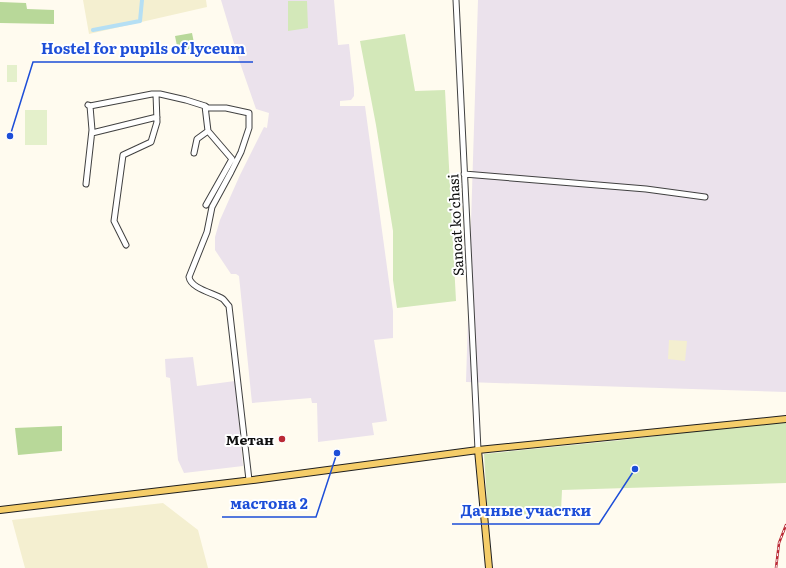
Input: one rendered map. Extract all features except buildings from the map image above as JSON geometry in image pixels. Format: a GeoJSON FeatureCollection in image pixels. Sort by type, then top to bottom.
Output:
{"type":"FeatureCollection","features":[{"type":"Feature","properties":{"kind":"main road"},"geometry":{"type":"LineString","coordinates":[[0,510],[186,488],[478,450],[786,419]]}},
{"type":"Feature","properties":{"kind":"main road"},"geometry":{"type":"LineString","coordinates":[[478,450],[489,568]]}},
{"type":"Feature","properties":{"kind":"street","name":"Sanoat ko'chasi"},"geometry":{"type":"LineString","coordinates":[[456,0],[478,450]]}},
{"type":"Feature","properties":{"kind":"street"},"geometry":{"type":"LineString","coordinates":[[126,245],[114,221],[123,155],[150,142],[157,122],[156,94]]}},
{"type":"Feature","properties":{"kind":"street"},"geometry":{"type":"LineString","coordinates":[[86,184],[92,133],[89,105],[156,94],[186,100],[208,108],[226,108],[249,113],[249,128],[241,152],[212,207],[207,232],[189,280],[207,292],[223,299],[229,306],[249,480]]}},
{"type":"Feature","properties":{"kind":"street"},"geometry":{"type":"LineString","coordinates":[[205,106],[208,131],[232,159],[206,206]]}},
{"type":"Feature","properties":{"kind":"street"},"geometry":{"type":"LineString","coordinates":[[92,133],[157,117]]}},
{"type":"Feature","properties":{"kind":"street"},"geometry":{"type":"LineString","coordinates":[[194,153],[197,139],[208,131]]}},
{"type":"Feature","properties":{"kind":"street"},"geometry":{"type":"LineString","coordinates":[[464,174],[646,189],[705,197]]}},
{"type":"Feature","properties":{"kind":"shaded area"},"geometry":{"type":"Polygon","coordinates":[[[83,0],[206,0],[207,7],[89,34],[83,0]]]}},
{"type":"Feature","properties":{"kind":"shaded area"},"geometry":{"type":"Polygon","coordinates":[[[221,0],[334,0],[338,45],[349,44],[354,88],[354,96],[351,100],[340,101],[340,106],[365,106],[393,311],[393,338],[374,340],[387,421],[372,423],[374,435],[318,442],[317,403],[312,403],[311,398],[252,403],[239,276],[236,274],[231,274],[215,250],[215,237],[220,220],[240,175],[264,127],[267,128],[269,113],[256,109],[239,60],[221,0]]]}},
{"type":"Feature","properties":{"kind":"shaded area"},"geometry":{"type":"Polygon","coordinates":[[[478,0],[786,0],[786,392],[466,382],[478,0]]]}},
{"type":"Feature","properties":{"kind":"shaded area"},"geometry":{"type":"Polygon","coordinates":[[[669,340],[687,341],[685,361],[668,359],[669,340]]]}},
{"type":"Feature","properties":{"kind":"shaded area"},"geometry":{"type":"Polygon","coordinates":[[[193,357],[197,386],[235,381],[243,466],[184,473],[178,460],[170,378],[166,377],[165,359],[193,357]]]}},
{"type":"Feature","properties":{"kind":"shaded area"},"geometry":{"type":"Polygon","coordinates":[[[163,503],[198,530],[208,568],[25,568],[12,520],[163,503]]]}},
{"type":"Feature","properties":{"kind":"green space"},"geometry":{"type":"Polygon","coordinates":[[[288,1],[307,1],[308,28],[288,31],[288,1]]]}},
{"type":"Feature","properties":{"kind":"green space"},"geometry":{"type":"Polygon","coordinates":[[[0,2],[26,3],[27,9],[54,10],[54,24],[0,23],[0,2]]]}},
{"type":"Feature","properties":{"kind":"green space"},"geometry":{"type":"Polygon","coordinates":[[[192,33],[195,48],[178,51],[175,36],[192,33]]]}},
{"type":"Feature","properties":{"kind":"green space"},"geometry":{"type":"Polygon","coordinates":[[[405,34],[415,91],[445,90],[456,301],[397,308],[393,280],[393,231],[376,125],[360,41],[405,34]]]}},
{"type":"Feature","properties":{"kind":"green space"},"geometry":{"type":"Polygon","coordinates":[[[7,65],[17,65],[17,82],[7,82],[7,65]]]}},
{"type":"Feature","properties":{"kind":"green space"},"geometry":{"type":"Polygon","coordinates":[[[25,110],[47,110],[47,145],[25,145],[25,110]]]}},
{"type":"Feature","properties":{"kind":"green space"},"geometry":{"type":"Polygon","coordinates":[[[786,420],[786,483],[562,490],[561,511],[488,518],[484,454],[623,440],[786,420]]]}},
{"type":"Feature","properties":{"kind":"green space"},"geometry":{"type":"Polygon","coordinates":[[[62,426],[62,451],[18,455],[15,428],[62,426]]]}},
{"type":"Feature","properties":{"kind":"waterway"},"geometry":{"type":"LineString","coordinates":[[93,30],[140,21],[142,0]]}},
{"type":"Feature","properties":{"kind":"railway"},"geometry":{"type":"LineString","coordinates":[[776,568],[779,543],[786,525]]}},
{"type":"Feature","properties":{"kind":"place","name":"Hostel for pupils of lyceum"},"geometry":{"type":"Point","coordinates":[10,136]}},
{"type":"Feature","properties":{"kind":"place","name":"Метан"},"geometry":{"type":"Point","coordinates":[282,439]}},
{"type":"Feature","properties":{"kind":"place","name":"мастона 2"},"geometry":{"type":"Point","coordinates":[337,453]}},
{"type":"Feature","properties":{"kind":"place","name":"Дачные участки"},"geometry":{"type":"Point","coordinates":[635,469]}}]}
